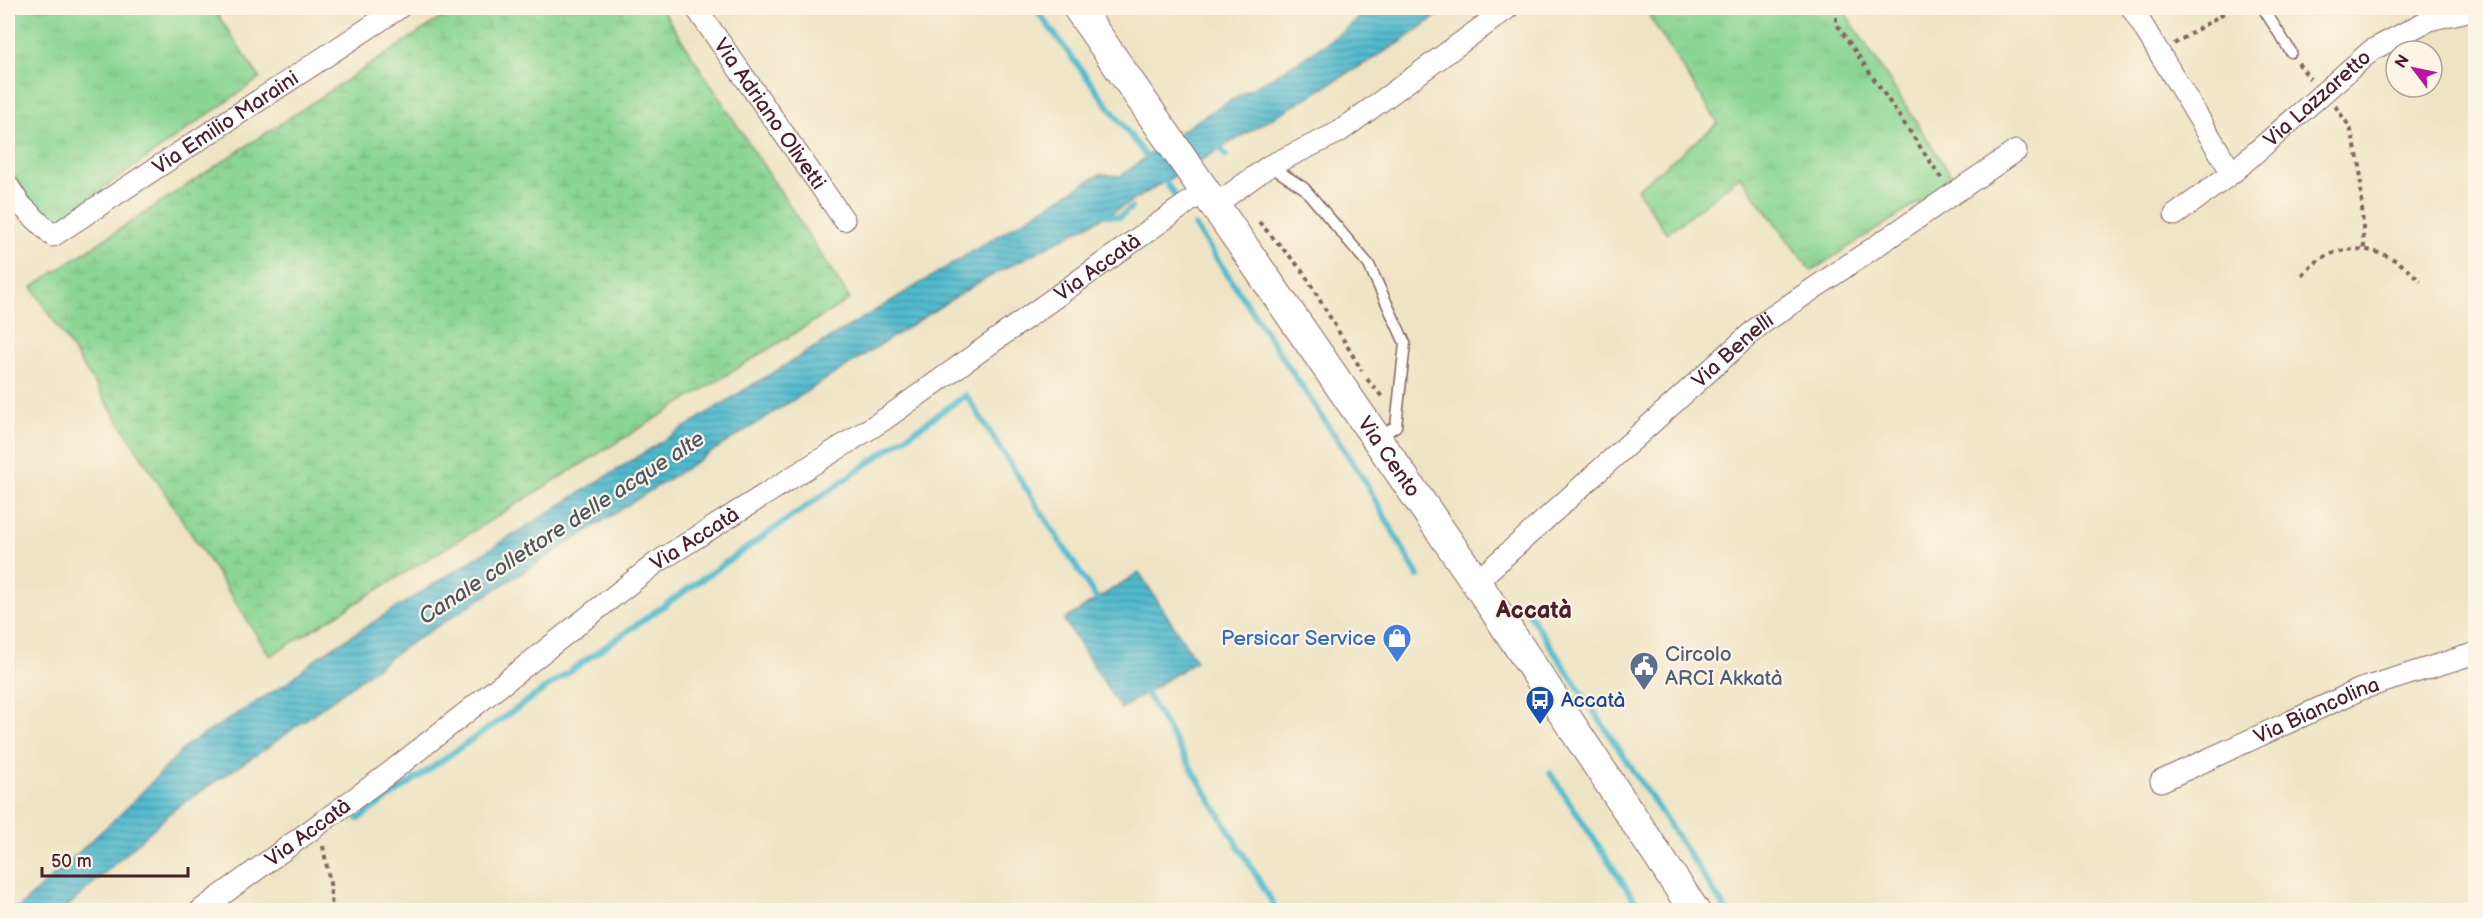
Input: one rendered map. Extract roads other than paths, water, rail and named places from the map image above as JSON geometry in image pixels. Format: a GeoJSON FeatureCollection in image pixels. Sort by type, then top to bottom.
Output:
{"type":"FeatureCollection","features":[{"type":"Feature","properties":{"kind":"main road","name":"Via Cento"},"geometry":{"type":"LineString","coordinates":[[1078,8],[1476,582],[1694,910]]}},
{"type":"Feature","properties":{"kind":"street","name":"Via Emilio Maraini"},"geometry":{"type":"LineString","coordinates":[[8,186],[20,204],[52,236],[399,8]]}},
{"type":"Feature","properties":{"kind":"street","name":"Via Adriano Olivetti"},"geometry":{"type":"LineString","coordinates":[[696,8],[844,220]]}},
{"type":"Feature","properties":{"kind":"street","name":"Via Accatà"},"geometry":{"type":"LineString","coordinates":[[201,910],[317,827],[656,563],[885,418],[1204,191],[1269,166],[1339,132],[1508,8]]}},
{"type":"Feature","properties":{"kind":"street"},"geometry":{"type":"LineString","coordinates":[[2132,8],[2232,173]]}},
{"type":"Feature","properties":{"kind":"street","name":"Via Lazzaretto"},"geometry":{"type":"LineString","coordinates":[[2175,215],[2232,173],[2326,93],[2372,50],[2429,20],[2475,9]]}},
{"type":"Feature","properties":{"kind":"street","name":"Via Benelli"},"geometry":{"type":"LineString","coordinates":[[1476,582],[1760,325],[2016,151]]}},
{"type":"Feature","properties":{"kind":"street","name":"Via Biancolina"},"geometry":{"type":"LineString","coordinates":[[2161,781],[2361,689],[2475,653]]}},
{"type":"Feature","properties":{"kind":"lane"},"geometry":{"type":"LineString","coordinates":[[2263,8],[2291,52]]}},
{"type":"Feature","properties":{"kind":"lane"},"geometry":{"type":"LineString","coordinates":[[1269,166],[1304,188],[1369,265],[1405,343],[1396,426],[1377,438]]}},
{"type":"Feature","properties":{"kind":"water","name":"Canale collettore delle acque alte"},"geometry":{"type":"Polygon","coordinates":[[[1370,8],[1448,8],[1401,42],[1117,210],[976,284],[406,646],[267,748],[177,807],[64,910],[16,910],[127,808],[187,745],[287,683],[319,656],[741,392],[1100,174],[1121,176],[1195,122],[1329,42],[1370,8]]]}},
{"type":"Feature","properties":{"kind":"water"},"geometry":{"type":"Polygon","coordinates":[[[1139,572],[1196,661],[1121,709],[1064,620],[1139,572]]]}},
{"type":"Feature","properties":{"kind":"waterway"},"geometry":{"type":"LineString","coordinates":[[1035,8],[1151,163]]}},
{"type":"Feature","properties":{"kind":"waterway"},"geometry":{"type":"LineString","coordinates":[[1217,142],[1226,156]]}},
{"type":"Feature","properties":{"kind":"waterway"},"geometry":{"type":"LineString","coordinates":[[1161,175],[1176,197]]}},
{"type":"Feature","properties":{"kind":"waterway"},"geometry":{"type":"LineString","coordinates":[[1099,214],[1119,217],[1131,208]]}},
{"type":"Feature","properties":{"kind":"waterway"},"geometry":{"type":"LineString","coordinates":[[1195,226],[1363,478],[1418,576]]}},
{"type":"Feature","properties":{"kind":"waterway"},"geometry":{"type":"LineString","coordinates":[[358,819],[966,395],[1097,599]]}},
{"type":"Feature","properties":{"kind":"waterway"},"geometry":{"type":"LineString","coordinates":[[1527,611],[1726,910]]}},
{"type":"Feature","properties":{"kind":"waterway"},"geometry":{"type":"LineString","coordinates":[[1146,693],[1277,910]]}},
{"type":"Feature","properties":{"kind":"waterway"},"geometry":{"type":"LineString","coordinates":[[1550,773],[1641,910]]}},
{"type":"Feature","properties":{"kind":"place","name":"Persicar Service"},"geometry":{"type":"Point","coordinates":[1397,664]}},
{"type":"Feature","properties":{"kind":"place","name":"Circolo ARCI Akkatà"},"geometry":{"type":"Point","coordinates":[1644,692]}},
{"type":"Feature","properties":{"kind":"place","name":"Accatà"},"geometry":{"type":"Point","coordinates":[1540,726]}},
{"type":"Feature","properties":{"kind":"district","name":"Accatà"},"geometry":{"type":"Point","coordinates":[1534,610]}}]}
